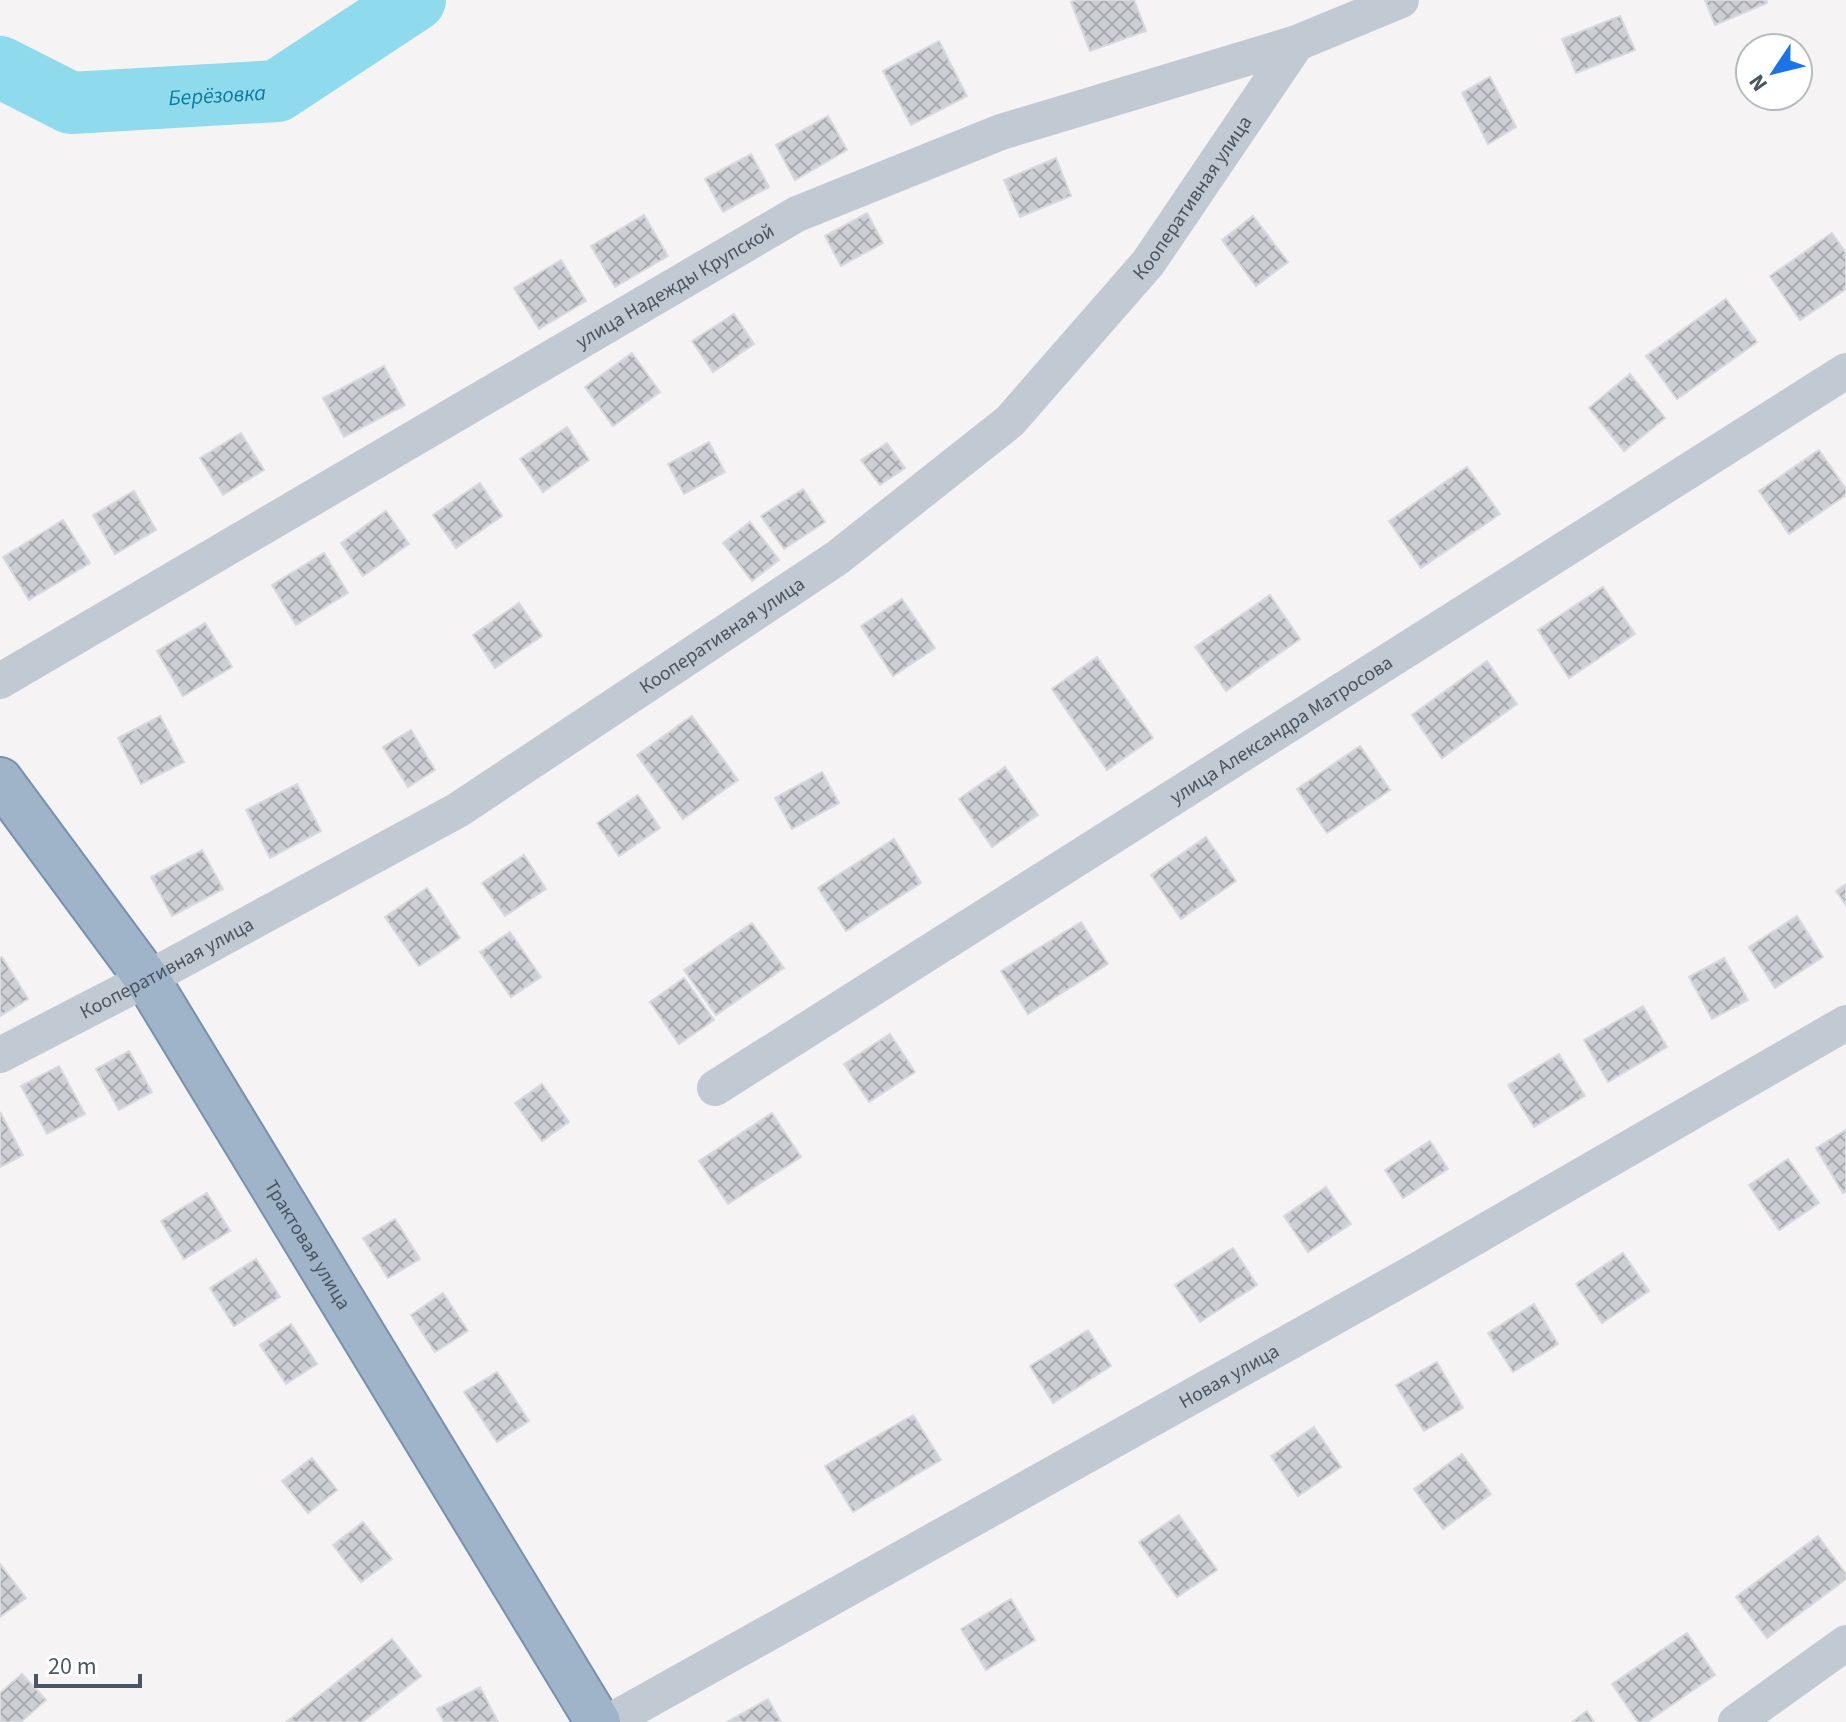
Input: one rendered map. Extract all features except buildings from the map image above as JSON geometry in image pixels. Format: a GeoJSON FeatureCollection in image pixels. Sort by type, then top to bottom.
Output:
{"type":"FeatureCollection","features":[{"type":"Feature","properties":{"kind":"highway","name":"Трактовая улица"},"geometry":{"type":"LineString","coordinates":[[0,780],[147,979],[598,1722]]}},
{"type":"Feature","properties":{"kind":"street","name":"улица Надежды Крупской"},"geometry":{"type":"LineString","coordinates":[[0,681],[797,214],[1001,132],[1297,43],[1401,0]]}},
{"type":"Feature","properties":{"kind":"street","name":"Кооперативная улица"},"geometry":{"type":"LineString","coordinates":[[0,1055],[458,810],[837,558],[1010,421],[1148,263],[1297,43]]}},
{"type":"Feature","properties":{"kind":"street","name":"улица Александра Матросова"},"geometry":{"type":"LineString","coordinates":[[715,1088],[1846,371]]}},
{"type":"Feature","properties":{"kind":"street","name":"Новая улица"},"geometry":{"type":"LineString","coordinates":[[609,1722],[1384,1289],[1846,1023]]}},
{"type":"Feature","properties":{"kind":"street"},"geometry":{"type":"LineString","coordinates":[[1736,1722],[1846,1643]]}},
{"type":"Feature","properties":{"kind":"waterway","name":"Берёзовка"},"geometry":{"type":"LineString","coordinates":[[0,67],[71,103],[277,91],[415,0]]}}]}
